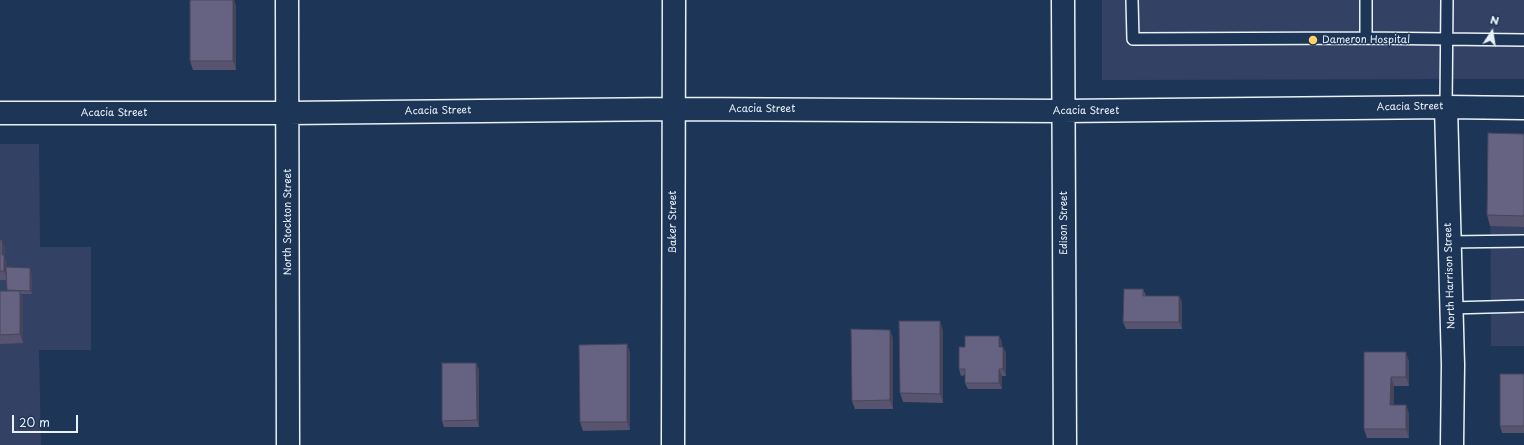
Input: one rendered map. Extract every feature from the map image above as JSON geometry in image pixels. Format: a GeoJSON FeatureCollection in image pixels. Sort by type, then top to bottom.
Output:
{"type":"FeatureCollection","features":[{"type":"Feature","properties":{"kind":"street","name":"North Stockton Street"},"geometry":{"type":"LineString","coordinates":[[287,0],[288,445]]}},
{"type":"Feature","properties":{"kind":"street","name":"Baker Street"},"geometry":{"type":"LineString","coordinates":[[673,445],[674,0]]}},
{"type":"Feature","properties":{"kind":"street","name":"Edison Street"},"geometry":{"type":"LineString","coordinates":[[1063,0],[1065,445]]}},
{"type":"Feature","properties":{"kind":"street","name":"Acacia Street"},"geometry":{"type":"LineString","coordinates":[[0,113],[288,113],[673,109],[1063,111],[1446,107],[1524,108]]}},
{"type":"Feature","properties":{"kind":"street","name":"North Harrison Street"},"geometry":{"type":"LineString","coordinates":[[1446,107],[1453,365],[1452,445]]}},
{"type":"Feature","properties":{"kind":"lane"},"geometry":{"type":"LineString","coordinates":[[1132,0],[1132,39],[1366,38],[1524,40]]}},
{"type":"Feature","properties":{"kind":"lane"},"geometry":{"type":"LineString","coordinates":[[1366,0],[1366,38]]}},
{"type":"Feature","properties":{"kind":"lane"},"geometry":{"type":"LineString","coordinates":[[1446,107],[1447,0]]}},
{"type":"Feature","properties":{"kind":"lane"},"geometry":{"type":"LineString","coordinates":[[1449,242],[1524,241]]}},
{"type":"Feature","properties":{"kind":"lane"},"geometry":{"type":"LineString","coordinates":[[1451,308],[1524,306]]}},
{"type":"Feature","properties":{"kind":"shaded area","name":"Dameron Hospital"},"geometry":{"type":"Polygon","coordinates":[[[1102,0],[1524,0],[1524,79],[1102,80],[1102,0]]]}},
{"type":"Feature","properties":{"kind":"shaded area"},"geometry":{"type":"Polygon","coordinates":[[[1490,141],[1524,141],[1524,346],[1491,346],[1490,141]]]}},
{"type":"Feature","properties":{"kind":"shaded area"},"geometry":{"type":"Polygon","coordinates":[[[0,144],[39,144],[40,247],[91,247],[91,350],[39,350],[41,445],[0,445],[0,144]]]}},
{"type":"Feature","properties":{"kind":"building"},"geometry":{"type":"Polygon","coordinates":[[[190,0],[233,0],[233,61],[190,61],[190,0]]]}},
{"type":"Feature","properties":{"kind":"building"},"geometry":{"type":"Polygon","coordinates":[[[1488,133],[1524,134],[1524,216],[1487,215],[1488,133]]]}},
{"type":"Feature","properties":{"kind":"building"},"geometry":{"type":"Polygon","coordinates":[[[0,240],[2,240],[2,255],[4,255],[4,271],[0,271],[0,240]]]}},
{"type":"Feature","properties":{"kind":"building"},"geometry":{"type":"Polygon","coordinates":[[[6,267],[30,268],[30,291],[7,290],[6,267]]]}},
{"type":"Feature","properties":{"kind":"building"},"geometry":{"type":"Polygon","coordinates":[[[1124,289],[1143,289],[1143,296],[1179,296],[1179,322],[1123,322],[1124,289]]]}},
{"type":"Feature","properties":{"kind":"building"},"geometry":{"type":"Polygon","coordinates":[[[0,291],[20,291],[20,334],[0,335],[0,291]]]}},
{"type":"Feature","properties":{"kind":"building"},"geometry":{"type":"Polygon","coordinates":[[[899,321],[940,321],[940,394],[900,393],[899,321]]]}},
{"type":"Feature","properties":{"kind":"building"},"geometry":{"type":"Polygon","coordinates":[[[851,329],[890,330],[890,400],[852,401],[851,329]]]}},
{"type":"Feature","properties":{"kind":"building"},"geometry":{"type":"Polygon","coordinates":[[[965,336],[999,336],[999,347],[1003,347],[1003,369],[999,369],[999,383],[965,383],[965,369],[959,369],[959,347],[965,347],[965,336]]]}},
{"type":"Feature","properties":{"kind":"building"},"geometry":{"type":"Polygon","coordinates":[[[627,344],[627,422],[580,422],[579,345],[627,344]]]}},
{"type":"Feature","properties":{"kind":"building"},"geometry":{"type":"Polygon","coordinates":[[[1364,352],[1406,352],[1406,377],[1391,377],[1390,405],[1406,405],[1406,429],[1364,429],[1364,352]]]}},
{"type":"Feature","properties":{"kind":"building"},"geometry":{"type":"Polygon","coordinates":[[[442,363],[476,363],[477,420],[442,421],[442,363]]]}},
{"type":"Feature","properties":{"kind":"building"},"geometry":{"type":"Polygon","coordinates":[[[1500,374],[1524,374],[1524,426],[1500,426],[1500,374]]]}},
{"type":"Feature","properties":{"kind":"place","name":"Dameron Hospital"},"geometry":{"type":"Point","coordinates":[1313,40]}}]}
